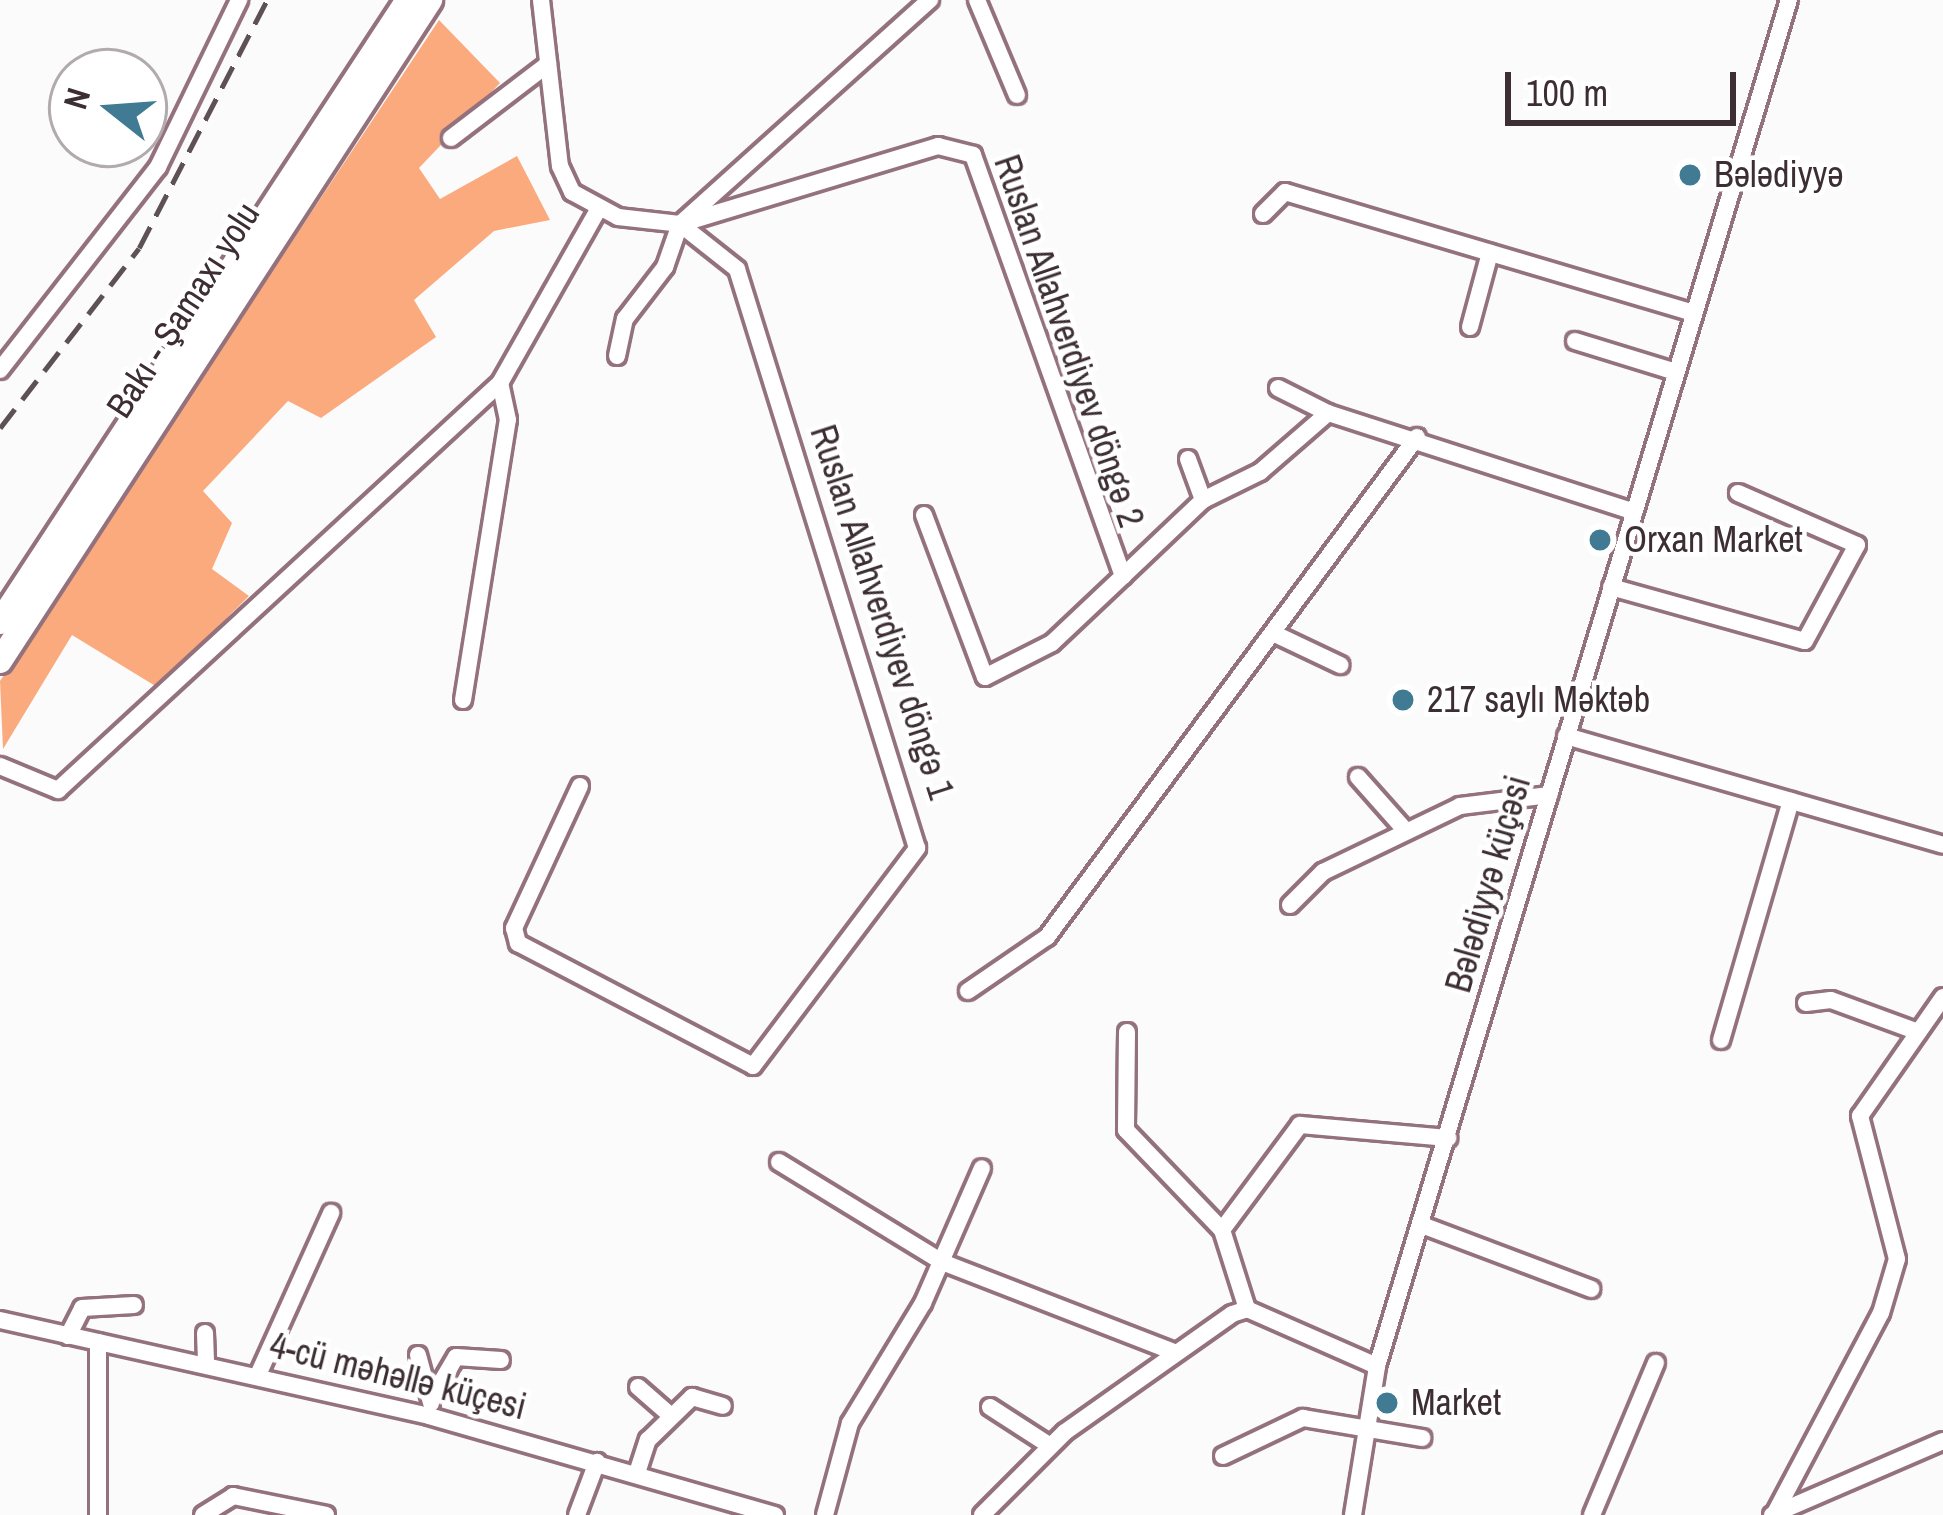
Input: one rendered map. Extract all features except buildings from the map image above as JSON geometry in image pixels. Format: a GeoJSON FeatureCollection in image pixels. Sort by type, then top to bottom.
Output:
{"type":"FeatureCollection","features":[{"type":"Feature","properties":{"kind":"highway","name":"Bakı - Şamaxı yolu"},"geometry":{"type":"LineString","coordinates":[[0,622],[408,0]]}},
{"type":"Feature","properties":{"kind":"highway","name":"Bakı - Şamaxı yolu"},"geometry":{"type":"LineString","coordinates":[[0,662],[430,0]]}},
{"type":"Feature","properties":{"kind":"street"},"geometry":{"type":"LineString","coordinates":[[0,370],[158,167],[239,0]]}},
{"type":"Feature","properties":{"kind":"street"},"geometry":{"type":"LineString","coordinates":[[0,766],[58,790],[500,383],[598,210],[572,192],[560,166],[542,0]]}},
{"type":"Feature","properties":{"kind":"street"},"geometry":{"type":"LineString","coordinates":[[617,356],[625,319],[665,267],[680,224],[930,0]]}},
{"type":"Feature","properties":{"kind":"street"},"geometry":{"type":"LineString","coordinates":[[977,0],[1017,95]]}},
{"type":"Feature","properties":{"kind":"street","name":"Bələdiyyə küçəsi"},"geometry":{"type":"LineString","coordinates":[[1353,1515],[1364,1420],[1377,1366],[1789,0]]}},
{"type":"Feature","properties":{"kind":"street"},"geometry":{"type":"LineString","coordinates":[[451,138],[548,64]]}},
{"type":"Feature","properties":{"kind":"street","name":"Ruslan Allahverdiyev döngə 2"},"geometry":{"type":"LineString","coordinates":[[598,210],[680,224],[964,147],[1123,576],[1203,500],[1276,460],[1328,413]]}},
{"type":"Feature","properties":{"kind":"street"},"geometry":{"type":"LineString","coordinates":[[1263,214],[1285,192],[1694,313]]}},
{"type":"Feature","properties":{"kind":"street","name":"Ruslan Allahverdiyev döngə 1"},"geometry":{"type":"LineString","coordinates":[[580,786],[514,928],[518,944],[739,1064],[766,1057],[917,848],[737,268],[680,224]]}},
{"type":"Feature","properties":{"kind":"street"},"geometry":{"type":"LineString","coordinates":[[1471,327],[1490,253]]}},
{"type":"Feature","properties":{"kind":"street"},"geometry":{"type":"LineString","coordinates":[[1575,341],[1676,372]]}},
{"type":"Feature","properties":{"kind":"street"},"geometry":{"type":"LineString","coordinates":[[463,700],[508,420],[500,383]]}},
{"type":"Feature","properties":{"kind":"street"},"geometry":{"type":"LineString","coordinates":[[1278,388],[1328,413],[1417,437],[1634,512]]}},
{"type":"Feature","properties":{"kind":"street"},"geometry":{"type":"LineString","coordinates":[[968,991],[1047,937],[1279,636],[1417,437]]}},
{"type":"Feature","properties":{"kind":"street"},"geometry":{"type":"LineString","coordinates":[[1188,459],[1203,500]]}},
{"type":"Feature","properties":{"kind":"street"},"geometry":{"type":"LineString","coordinates":[[1611,587],[1805,641],[1857,545],[1738,493]]}},
{"type":"Feature","properties":{"kind":"street"},"geometry":{"type":"LineString","coordinates":[[924,515],[985,677],[1052,643],[1123,576]]}},
{"type":"Feature","properties":{"kind":"street"},"geometry":{"type":"LineString","coordinates":[[1279,636],[1340,665]]}},
{"type":"Feature","properties":{"kind":"street"},"geometry":{"type":"LineString","coordinates":[[1567,736],[1943,845]]}},
{"type":"Feature","properties":{"kind":"street"},"geometry":{"type":"LineString","coordinates":[[1358,777],[1406,832]]}},
{"type":"Feature","properties":{"kind":"street"},"geometry":{"type":"LineString","coordinates":[[1290,905],[1323,872],[1487,796],[1549,795]]}},
{"type":"Feature","properties":{"kind":"street"},"geometry":{"type":"LineString","coordinates":[[1721,1040],[1791,801]]}},
{"type":"Feature","properties":{"kind":"street"},"geometry":{"type":"LineString","coordinates":[[1773,1514],[1890,1284],[1894,1220],[1858,1127],[1943,997]]}},
{"type":"Feature","properties":{"kind":"street"},"geometry":{"type":"LineString","coordinates":[[1806,1003],[1832,1000],[1918,1032]]}},
{"type":"Feature","properties":{"kind":"street"},"geometry":{"type":"LineString","coordinates":[[1127,1032],[1126,1130],[1222,1230],[1247,1309],[1377,1366]]}},
{"type":"Feature","properties":{"kind":"street"},"geometry":{"type":"LineString","coordinates":[[1222,1230],[1300,1125],[1448,1138]]}},
{"type":"Feature","properties":{"kind":"street"},"geometry":{"type":"LineString","coordinates":[[779,1162],[942,1262],[1174,1352]]}},
{"type":"Feature","properties":{"kind":"street"},"geometry":{"type":"LineString","coordinates":[[825,1515],[850,1423],[942,1262],[982,1168]]}},
{"type":"Feature","properties":{"kind":"street"},"geometry":{"type":"LineString","coordinates":[[258,1375],[331,1213]]}},
{"type":"Feature","properties":{"kind":"street"},"geometry":{"type":"LineString","coordinates":[[1422,1225],[1591,1288]]}},
{"type":"Feature","properties":{"kind":"street"},"geometry":{"type":"LineString","coordinates":[[68,1336],[82,1308],[134,1305]]}},
{"type":"Feature","properties":{"kind":"street"},"geometry":{"type":"LineString","coordinates":[[982,1515],[1049,1445],[1174,1352],[1247,1309]]}},
{"type":"Feature","properties":{"kind":"street","name":"4-cü məhəllə küçesi"},"geometry":{"type":"LineString","coordinates":[[0,1321],[429,1416],[776,1515]]}},
{"type":"Feature","properties":{"kind":"street"},"geometry":{"type":"LineString","coordinates":[[205,1333],[206,1363]]}},
{"type":"Feature","properties":{"kind":"street"},"geometry":{"type":"LineString","coordinates":[[98,1342],[98,1515]]}},
{"type":"Feature","properties":{"kind":"street"},"geometry":{"type":"LineString","coordinates":[[418,1355],[433,1396]]}},
{"type":"Feature","properties":{"kind":"street"},"geometry":{"type":"LineString","coordinates":[[429,1416],[433,1396],[456,1357],[501,1360]]}},
{"type":"Feature","properties":{"kind":"street"},"geometry":{"type":"LineString","coordinates":[[1592,1515],[1656,1364]]}},
{"type":"Feature","properties":{"kind":"street"},"geometry":{"type":"LineString","coordinates":[[638,1387],[670,1415]]}},
{"type":"Feature","properties":{"kind":"street"},"geometry":{"type":"LineString","coordinates":[[637,1473],[670,1415],[702,1395],[723,1406]]}},
{"type":"Feature","properties":{"kind":"street"},"geometry":{"type":"LineString","coordinates":[[990,1406],[1049,1445]]}},
{"type":"Feature","properties":{"kind":"street"},"geometry":{"type":"LineString","coordinates":[[1223,1456],[1304,1418],[1364,1420],[1422,1438]]}},
{"type":"Feature","properties":{"kind":"street"},"geometry":{"type":"LineString","coordinates":[[1773,1514],[1943,1441]]}},
{"type":"Feature","properties":{"kind":"street"},"geometry":{"type":"LineString","coordinates":[[577,1515],[596,1462]]}},
{"type":"Feature","properties":{"kind":"street"},"geometry":{"type":"LineString","coordinates":[[203,1515],[233,1496],[326,1515]]}},
{"type":"Feature","properties":{"kind":"shaded area"},"geometry":{"type":"Polygon","coordinates":[[[439,20],[500,83],[419,168],[440,199],[517,156],[550,220],[494,231],[414,300],[436,337],[321,418],[288,401],[203,491],[232,523],[212,569],[249,596],[157,687],[72,635],[3,749],[0,681],[439,20]]]}},
{"type":"Feature","properties":{"kind":"railway"},"geometry":{"type":"LineString","coordinates":[[0,428],[139,248],[267,0]]}},
{"type":"Feature","properties":{"kind":"place","name":"Bələdiyyə"},"geometry":{"type":"Point","coordinates":[1690,175]}},
{"type":"Feature","properties":{"kind":"place","name":"Orxan Market"},"geometry":{"type":"Point","coordinates":[1600,540]}},
{"type":"Feature","properties":{"kind":"place","name":"217 saylı Məktəb"},"geometry":{"type":"Point","coordinates":[1403,700]}},
{"type":"Feature","properties":{"kind":"place","name":"Market"},"geometry":{"type":"Point","coordinates":[1387,1403]}}]}
